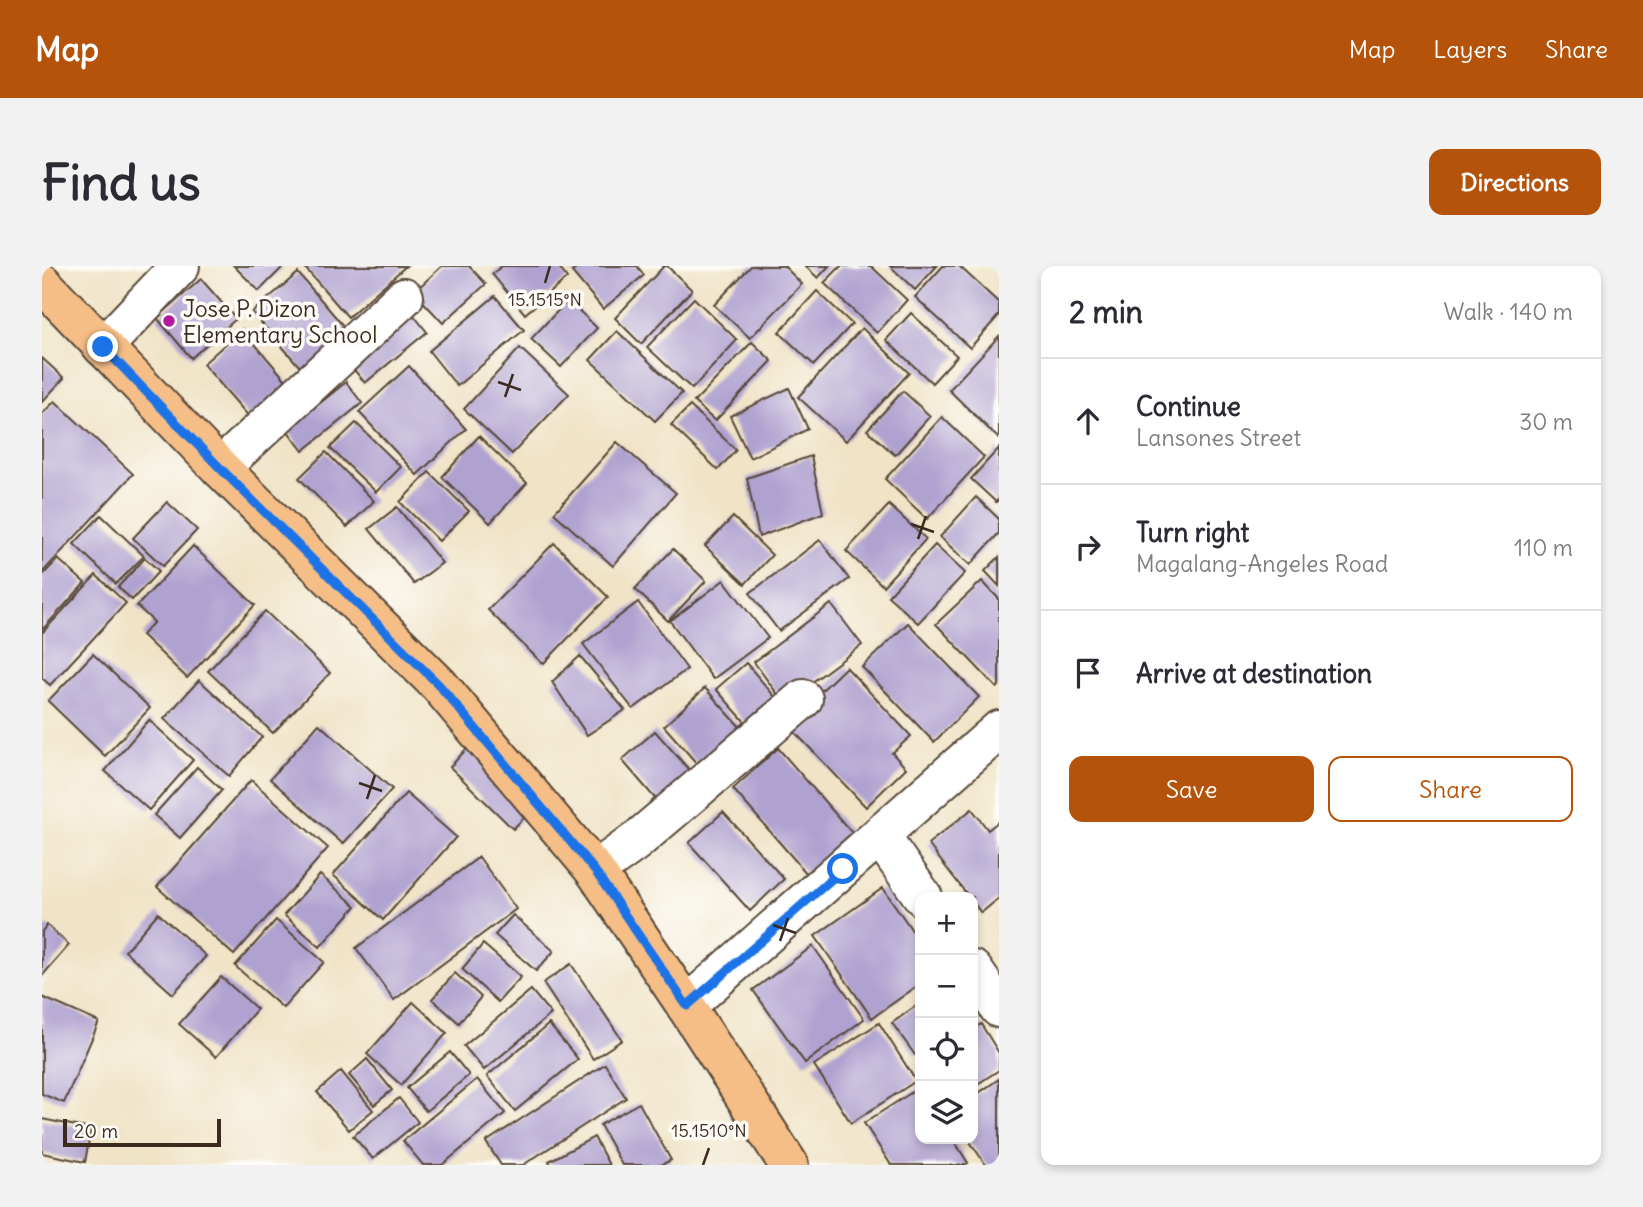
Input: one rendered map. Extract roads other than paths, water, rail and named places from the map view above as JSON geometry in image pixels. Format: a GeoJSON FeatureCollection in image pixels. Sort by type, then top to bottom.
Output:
{"type":"FeatureCollection","features":[{"type":"Feature","properties":{"kind":"main road"},"geometry":{"type":"LineString","coordinates":[[42,283],[220,468],[439,685],[595,871],[687,1006],[781,1161]]}},
{"type":"Feature","properties":{"kind":"street"},"geometry":{"type":"LineString","coordinates":[[103,347],[180,266]]}},
{"type":"Feature","properties":{"kind":"street"},"geometry":{"type":"LineString","coordinates":[[220,468],[404,298]]}},
{"type":"Feature","properties":{"kind":"street"},"geometry":{"type":"LineString","coordinates":[[595,871],[635,842],[803,699]]}},
{"type":"Feature","properties":{"kind":"street"},"geometry":{"type":"LineString","coordinates":[[687,1006],[999,730]]}},
{"type":"Feature","properties":{"kind":"street"},"geometry":{"type":"LineString","coordinates":[[880,836],[919,892]]}},
{"type":"Feature","properties":{"kind":"street"},"geometry":{"type":"LineString","coordinates":[[978,977],[999,1008]]}},
{"type":"Feature","properties":{"kind":"place","name":"Jose P. Dizon Elementary School"},"geometry":{"type":"Point","coordinates":[169,321]}}]}
